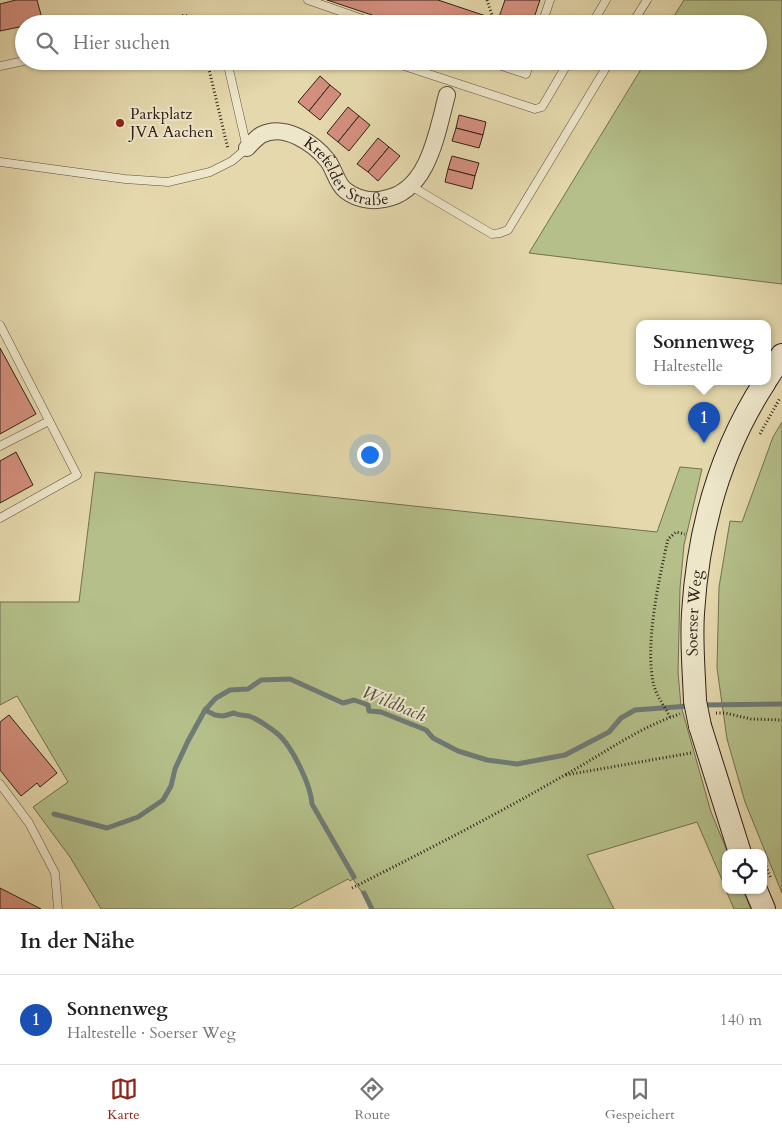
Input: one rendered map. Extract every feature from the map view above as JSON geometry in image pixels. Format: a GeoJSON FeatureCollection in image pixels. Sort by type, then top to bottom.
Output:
{"type":"FeatureCollection","features":[{"type":"Feature","properties":{"kind":"main road"},"geometry":{"type":"LineString","coordinates":[[771,372],[782,355]]}},
{"type":"Feature","properties":{"kind":"main road","name":"Soerser Weg"},"geometry":{"type":"LineString","coordinates":[[739,849],[706,750],[698,713],[693,614],[703,537],[713,495],[740,426],[763,385]]}},
{"type":"Feature","properties":{"kind":"main road"},"geometry":{"type":"LineString","coordinates":[[758,894],[764,909]]}},
{"type":"Feature","properties":{"kind":"street","name":"Krefelder Straße"},"geometry":{"type":"LineString","coordinates":[[247,148],[262,135],[278,132],[298,136],[328,161],[344,189],[362,199],[375,201],[392,198],[412,186],[425,169],[447,95]]}},
{"type":"Feature","properties":{"kind":"lane"},"geometry":{"type":"LineString","coordinates":[[308,0],[351,15]]}},
{"type":"Feature","properties":{"kind":"lane"},"geometry":{"type":"LineString","coordinates":[[545,15],[550,0]]}},
{"type":"Feature","properties":{"kind":"lane"},"geometry":{"type":"LineString","coordinates":[[597,15],[606,0]]}},
{"type":"Feature","properties":{"kind":"lane"},"geometry":{"type":"LineString","coordinates":[[638,15],[647,0]]}},
{"type":"Feature","properties":{"kind":"lane"},"geometry":{"type":"LineString","coordinates":[[0,66],[15,63]]}},
{"type":"Feature","properties":{"kind":"lane"},"geometry":{"type":"LineString","coordinates":[[230,70],[247,148]]}},
{"type":"Feature","properties":{"kind":"lane"},"geometry":{"type":"LineString","coordinates":[[416,70],[535,109],[542,107],[564,70]]}},
{"type":"Feature","properties":{"kind":"lane"},"geometry":{"type":"LineString","coordinates":[[514,70],[526,74],[527,70]]}},
{"type":"Feature","properties":{"kind":"lane"},"geometry":{"type":"LineString","coordinates":[[412,186],[492,234],[500,234],[508,230],[605,70]]}},
{"type":"Feature","properties":{"kind":"lane","name":"Krefelder Straße"},"geometry":{"type":"LineString","coordinates":[[0,162],[125,179],[168,182],[210,172],[232,161],[247,148]]}},
{"type":"Feature","properties":{"kind":"lane"},"geometry":{"type":"LineString","coordinates":[[0,325],[77,475],[0,518]]}},
{"type":"Feature","properties":{"kind":"lane"},"geometry":{"type":"LineString","coordinates":[[0,446],[49,421]]}},
{"type":"Feature","properties":{"kind":"lane"},"geometry":{"type":"LineString","coordinates":[[0,784],[30,823],[55,873],[58,909]]}},
{"type":"Feature","properties":{"kind":"path"},"geometry":{"type":"LineString","coordinates":[[486,0],[492,15]]}},
{"type":"Feature","properties":{"kind":"path"},"geometry":{"type":"LineString","coordinates":[[209,70],[232,161]]}},
{"type":"Feature","properties":{"kind":"path"},"geometry":{"type":"LineString","coordinates":[[758,436],[782,394]]}},
{"type":"Feature","properties":{"kind":"path"},"geometry":{"type":"LineString","coordinates":[[669,716],[655,688],[652,674],[651,648],[655,606],[668,539],[676,532],[703,537]]}},
{"type":"Feature","properties":{"kind":"path"},"geometry":{"type":"LineString","coordinates":[[352,888],[565,776],[628,736],[669,716],[680,713],[726,713],[751,719],[782,720]]}},
{"type":"Feature","properties":{"kind":"path"},"geometry":{"type":"LineString","coordinates":[[565,776],[706,750]]}},
{"type":"Feature","properties":{"kind":"green space"},"geometry":{"type":"Polygon","coordinates":[[[684,0],[782,0],[782,284],[529,253],[641,70],[767,70],[767,15],[675,15],[684,0]]]}},
{"type":"Feature","properties":{"kind":"green space"},"geometry":{"type":"Polygon","coordinates":[[[782,422],[782,893],[767,856],[767,849],[764,849],[745,802],[727,739],[717,668],[719,587],[730,521],[742,522],[773,437],[782,422]]]}},
{"type":"Feature","properties":{"kind":"green space"},"geometry":{"type":"Polygon","coordinates":[[[680,467],[702,469],[684,545],[680,588],[678,672],[681,706],[711,812],[726,849],[722,849],[722,880],[697,822],[587,855],[614,909],[373,909],[353,879],[350,881],[348,879],[291,909],[101,909],[70,857],[33,807],[68,782],[17,696],[0,705],[0,602],[79,602],[95,472],[657,532],[680,467]]]}},
{"type":"Feature","properties":{"kind":"green space"},"geometry":{"type":"Polygon","coordinates":[[[728,894],[745,894],[751,909],[734,909],[728,894]]]}},
{"type":"Feature","properties":{"kind":"building"},"geometry":{"type":"Polygon","coordinates":[[[16,0],[37,0],[41,15],[15,15],[15,28],[0,31],[0,4],[16,0]]]}},
{"type":"Feature","properties":{"kind":"building"},"geometry":{"type":"Polygon","coordinates":[[[327,0],[438,0],[483,15],[372,15],[327,0]]]}},
{"type":"Feature","properties":{"kind":"building"},"geometry":{"type":"Polygon","coordinates":[[[505,0],[540,0],[535,15],[500,15],[505,0]]]}},
{"type":"Feature","properties":{"kind":"building"},"geometry":{"type":"Polygon","coordinates":[[[320,76],[330,85],[309,111],[298,102],[320,76]]]}},
{"type":"Feature","properties":{"kind":"building"},"geometry":{"type":"Polygon","coordinates":[[[330,85],[341,94],[320,120],[309,111],[330,85]]]}},
{"type":"Feature","properties":{"kind":"building"},"geometry":{"type":"Polygon","coordinates":[[[348,107],[359,116],[338,142],[327,133],[348,107]]]}},
{"type":"Feature","properties":{"kind":"building"},"geometry":{"type":"Polygon","coordinates":[[[459,115],[486,122],[483,135],[456,128],[459,115]]]}},
{"type":"Feature","properties":{"kind":"building"},"geometry":{"type":"Polygon","coordinates":[[[359,116],[370,125],[349,151],[338,142],[359,116]]]}},
{"type":"Feature","properties":{"kind":"building"},"geometry":{"type":"Polygon","coordinates":[[[456,128],[483,135],[479,148],[452,141],[456,128]]]}},
{"type":"Feature","properties":{"kind":"building"},"geometry":{"type":"Polygon","coordinates":[[[378,138],[389,147],[368,172],[357,164],[378,138]]]}},
{"type":"Feature","properties":{"kind":"building"},"geometry":{"type":"Polygon","coordinates":[[[389,147],[400,156],[378,181],[368,172],[389,147]]]}},
{"type":"Feature","properties":{"kind":"building"},"geometry":{"type":"Polygon","coordinates":[[[452,156],[479,163],[475,176],[448,169],[452,156]]]}},
{"type":"Feature","properties":{"kind":"building"},"geometry":{"type":"Polygon","coordinates":[[[448,169],[475,176],[472,189],[445,182],[448,169]]]}},
{"type":"Feature","properties":{"kind":"building"},"geometry":{"type":"Polygon","coordinates":[[[0,348],[36,414],[0,434],[0,348]]]}},
{"type":"Feature","properties":{"kind":"building"},"geometry":{"type":"Polygon","coordinates":[[[16,452],[33,485],[0,503],[0,461],[16,452]]]}},
{"type":"Feature","properties":{"kind":"building"},"geometry":{"type":"Polygon","coordinates":[[[9,715],[57,773],[40,787],[37,783],[21,796],[0,770],[0,722],[9,715]]]}},
{"type":"Feature","properties":{"kind":"building"},"geometry":{"type":"Polygon","coordinates":[[[0,888],[41,909],[0,909],[0,888]]]}},
{"type":"Feature","properties":{"kind":"waterway","name":"Wildbach"},"geometry":{"type":"LineString","coordinates":[[54,814],[107,828],[138,817],[163,800],[171,786],[175,769],[188,741],[205,710],[216,698],[230,690],[248,689],[261,680],[290,679],[343,703],[354,700],[368,705],[369,711],[381,712],[426,730],[433,738],[458,751],[487,760],[517,764],[565,755],[609,732],[621,718],[635,710],[689,706]]}},
{"type":"Feature","properties":{"kind":"waterway","name":"Wildbach"},"geometry":{"type":"LineString","coordinates":[[703,705],[782,704]]}},
{"type":"Feature","properties":{"kind":"waterway"},"geometry":{"type":"LineString","coordinates":[[205,710],[215,715],[223,716],[234,713],[249,716],[266,725],[281,737],[301,769],[309,788],[312,804],[354,877]]}},
{"type":"Feature","properties":{"kind":"waterway"},"geometry":{"type":"LineString","coordinates":[[364,893],[372,909]]}},
{"type":"Feature","properties":{"kind":"place","name":"Parkplatz JVA Aachen"},"geometry":{"type":"Point","coordinates":[120,123]}},
{"type":"Feature","properties":{"kind":"place","name":"Sonnenweg"},"geometry":{"type":"Point","coordinates":[704,443]}}]}
